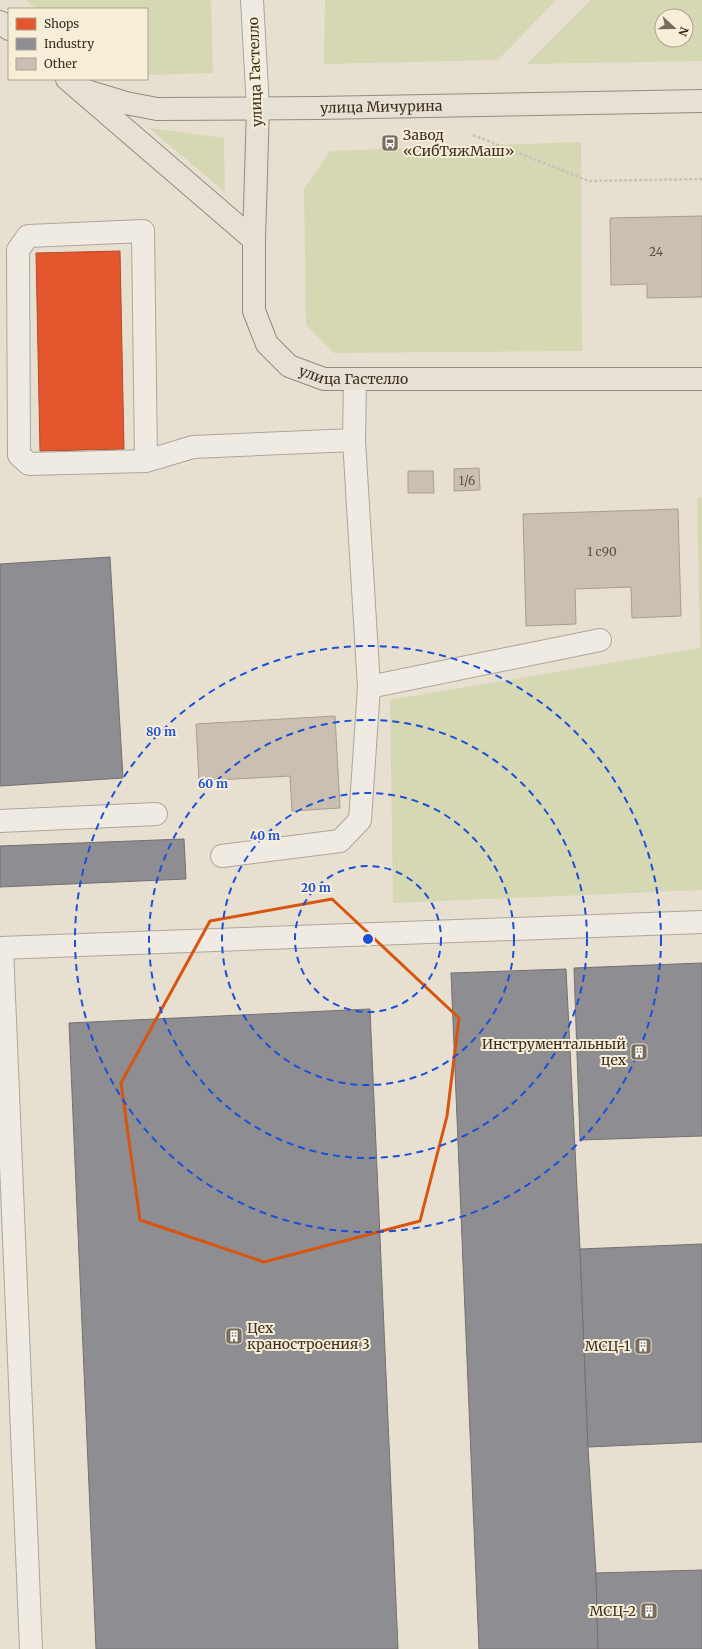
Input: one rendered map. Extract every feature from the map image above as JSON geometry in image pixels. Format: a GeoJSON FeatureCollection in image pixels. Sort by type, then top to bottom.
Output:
{"type":"FeatureCollection","features":[{"type":"Feature","properties":{"kind":"main road"},"geometry":{"type":"LineString","coordinates":[[0,22],[8,28]]}},
{"type":"Feature","properties":{"kind":"main road","name":"улица Мичурина"},"geometry":{"type":"LineString","coordinates":[[74,84],[126,103],[157,108],[258,108],[702,101]]}},
{"type":"Feature","properties":{"kind":"main road"},"geometry":{"type":"LineString","coordinates":[[74,84],[254,240]]}},
{"type":"Feature","properties":{"kind":"main road","name":"улица Гастелло"},"geometry":{"type":"LineString","coordinates":[[258,108],[254,240],[254,311],[267,344],[289,366],[324,379],[355,380],[702,379]]}},
{"type":"Feature","properties":{"kind":"street","name":"улица Гастелло"},"geometry":{"type":"LineString","coordinates":[[252,0],[258,108]]}},
{"type":"Feature","properties":{"kind":"street"},"geometry":{"type":"LineString","coordinates":[[146,461],[143,231],[28,236],[18,250],[19,455],[29,464],[146,461],[193,447],[354,440]]}},
{"type":"Feature","properties":{"kind":"street"},"geometry":{"type":"LineString","coordinates":[[222,856],[340,841],[360,820],[369,687],[354,440],[355,380]]}},
{"type":"Feature","properties":{"kind":"street"},"geometry":{"type":"LineString","coordinates":[[369,687],[600,640]]}},
{"type":"Feature","properties":{"kind":"street"},"geometry":{"type":"LineString","coordinates":[[0,821],[156,814]]}},
{"type":"Feature","properties":{"kind":"street"},"geometry":{"type":"LineString","coordinates":[[31,1649],[1,948],[702,922]]}},
{"type":"Feature","properties":{"kind":"path"},"geometry":{"type":"LineString","coordinates":[[473,135],[589,181],[702,179]]}},
{"type":"Feature","properties":{"kind":"highlighted area"},"geometry":{"type":"Polygon","coordinates":[[[332,899],[459,1018],[447,1116],[420,1221],[264,1262],[140,1220],[121,1083],[210,921],[332,899]]]}},
{"type":"Feature","properties":{"kind":"green space"},"geometry":{"type":"Polygon","coordinates":[[[26,0],[211,0],[213,73],[148,75],[148,8],[36,8],[26,0]]]}},
{"type":"Feature","properties":{"kind":"green space"},"geometry":{"type":"Polygon","coordinates":[[[325,0],[556,0],[498,60],[324,64],[325,0]]]}},
{"type":"Feature","properties":{"kind":"green space"},"geometry":{"type":"Polygon","coordinates":[[[591,0],[702,0],[702,61],[527,64],[591,0]]]}},
{"type":"Feature","properties":{"kind":"green space"},"geometry":{"type":"Polygon","coordinates":[[[149,128],[224,138],[225,192],[149,128]]]}},
{"type":"Feature","properties":{"kind":"green space"},"geometry":{"type":"Polygon","coordinates":[[[581,142],[582,351],[334,353],[306,325],[304,189],[330,151],[581,142]]]}},
{"type":"Feature","properties":{"kind":"green space"},"geometry":{"type":"Polygon","coordinates":[[[702,497],[702,890],[393,903],[390,700],[700,648],[697,498],[702,497]]]}},
{"type":"Feature","properties":{"kind":"building: Shops"},"geometry":{"type":"Polygon","coordinates":[[[120,251],[124,449],[40,451],[36,253],[120,251]]]}},
{"type":"Feature","properties":{"kind":"building: Industry"},"geometry":{"type":"Polygon","coordinates":[[[110,557],[123,778],[0,786],[0,564],[110,557]]]}},
{"type":"Feature","properties":{"kind":"building: Industry"},"geometry":{"type":"Polygon","coordinates":[[[184,839],[186,879],[0,887],[0,846],[184,839]]]}},
{"type":"Feature","properties":{"kind":"building: Industry","name":"Инструментальный цех"},"geometry":{"type":"Polygon","coordinates":[[[702,963],[702,1136],[580,1140],[574,968],[702,963]]]}},
{"type":"Feature","properties":{"kind":"building: Industry"},"geometry":{"type":"Polygon","coordinates":[[[566,969],[588,1447],[596,1573],[598,1649],[479,1649],[451,973],[566,969]]]}},
{"type":"Feature","properties":{"kind":"building: Industry","name":"Цех краностроения 3"},"geometry":{"type":"Polygon","coordinates":[[[370,1009],[398,1649],[96,1649],[69,1023],[370,1009]]]}},
{"type":"Feature","properties":{"kind":"building: Industry","name":"МСЦ-1"},"geometry":{"type":"Polygon","coordinates":[[[702,1244],[702,1442],[588,1447],[580,1249],[702,1244]]]}},
{"type":"Feature","properties":{"kind":"building: Industry","name":"МСЦ-2"},"geometry":{"type":"Polygon","coordinates":[[[702,1570],[702,1649],[598,1649],[596,1573],[702,1570]]]}},
{"type":"Feature","properties":{"kind":"building: Other"},"geometry":{"type":"Polygon","coordinates":[[[702,216],[702,297],[647,298],[647,284],[611,285],[610,218],[702,216]]]}},
{"type":"Feature","properties":{"kind":"building: Other"},"geometry":{"type":"Polygon","coordinates":[[[479,468],[480,490],[454,491],[454,469],[479,468]]]}},
{"type":"Feature","properties":{"kind":"building: Other"},"geometry":{"type":"Polygon","coordinates":[[[408,471],[433,471],[434,493],[408,493],[408,471]]]}},
{"type":"Feature","properties":{"kind":"building: Other"},"geometry":{"type":"Polygon","coordinates":[[[678,509],[681,616],[632,618],[631,587],[575,589],[576,624],[526,626],[523,514],[678,509]]]}},
{"type":"Feature","properties":{"kind":"building: Other"},"geometry":{"type":"Polygon","coordinates":[[[335,716],[340,808],[292,811],[290,776],[199,781],[196,724],[335,716]]]}},
{"type":"Feature","properties":{"kind":"place","name":"Завод «СибТяжМаш»"},"geometry":{"type":"Point","coordinates":[390,143]}},
{"type":"Feature","properties":{"kind":"place","name":"Инструментальный цех"},"geometry":{"type":"Point","coordinates":[639,1052]}},
{"type":"Feature","properties":{"kind":"place","name":"Цех краностроения 3"},"geometry":{"type":"Point","coordinates":[234,1336]}},
{"type":"Feature","properties":{"kind":"place","name":"МСЦ-1"},"geometry":{"type":"Point","coordinates":[643,1346]}},
{"type":"Feature","properties":{"kind":"place","name":"МСЦ-2"},"geometry":{"type":"Point","coordinates":[649,1611]}}]}
